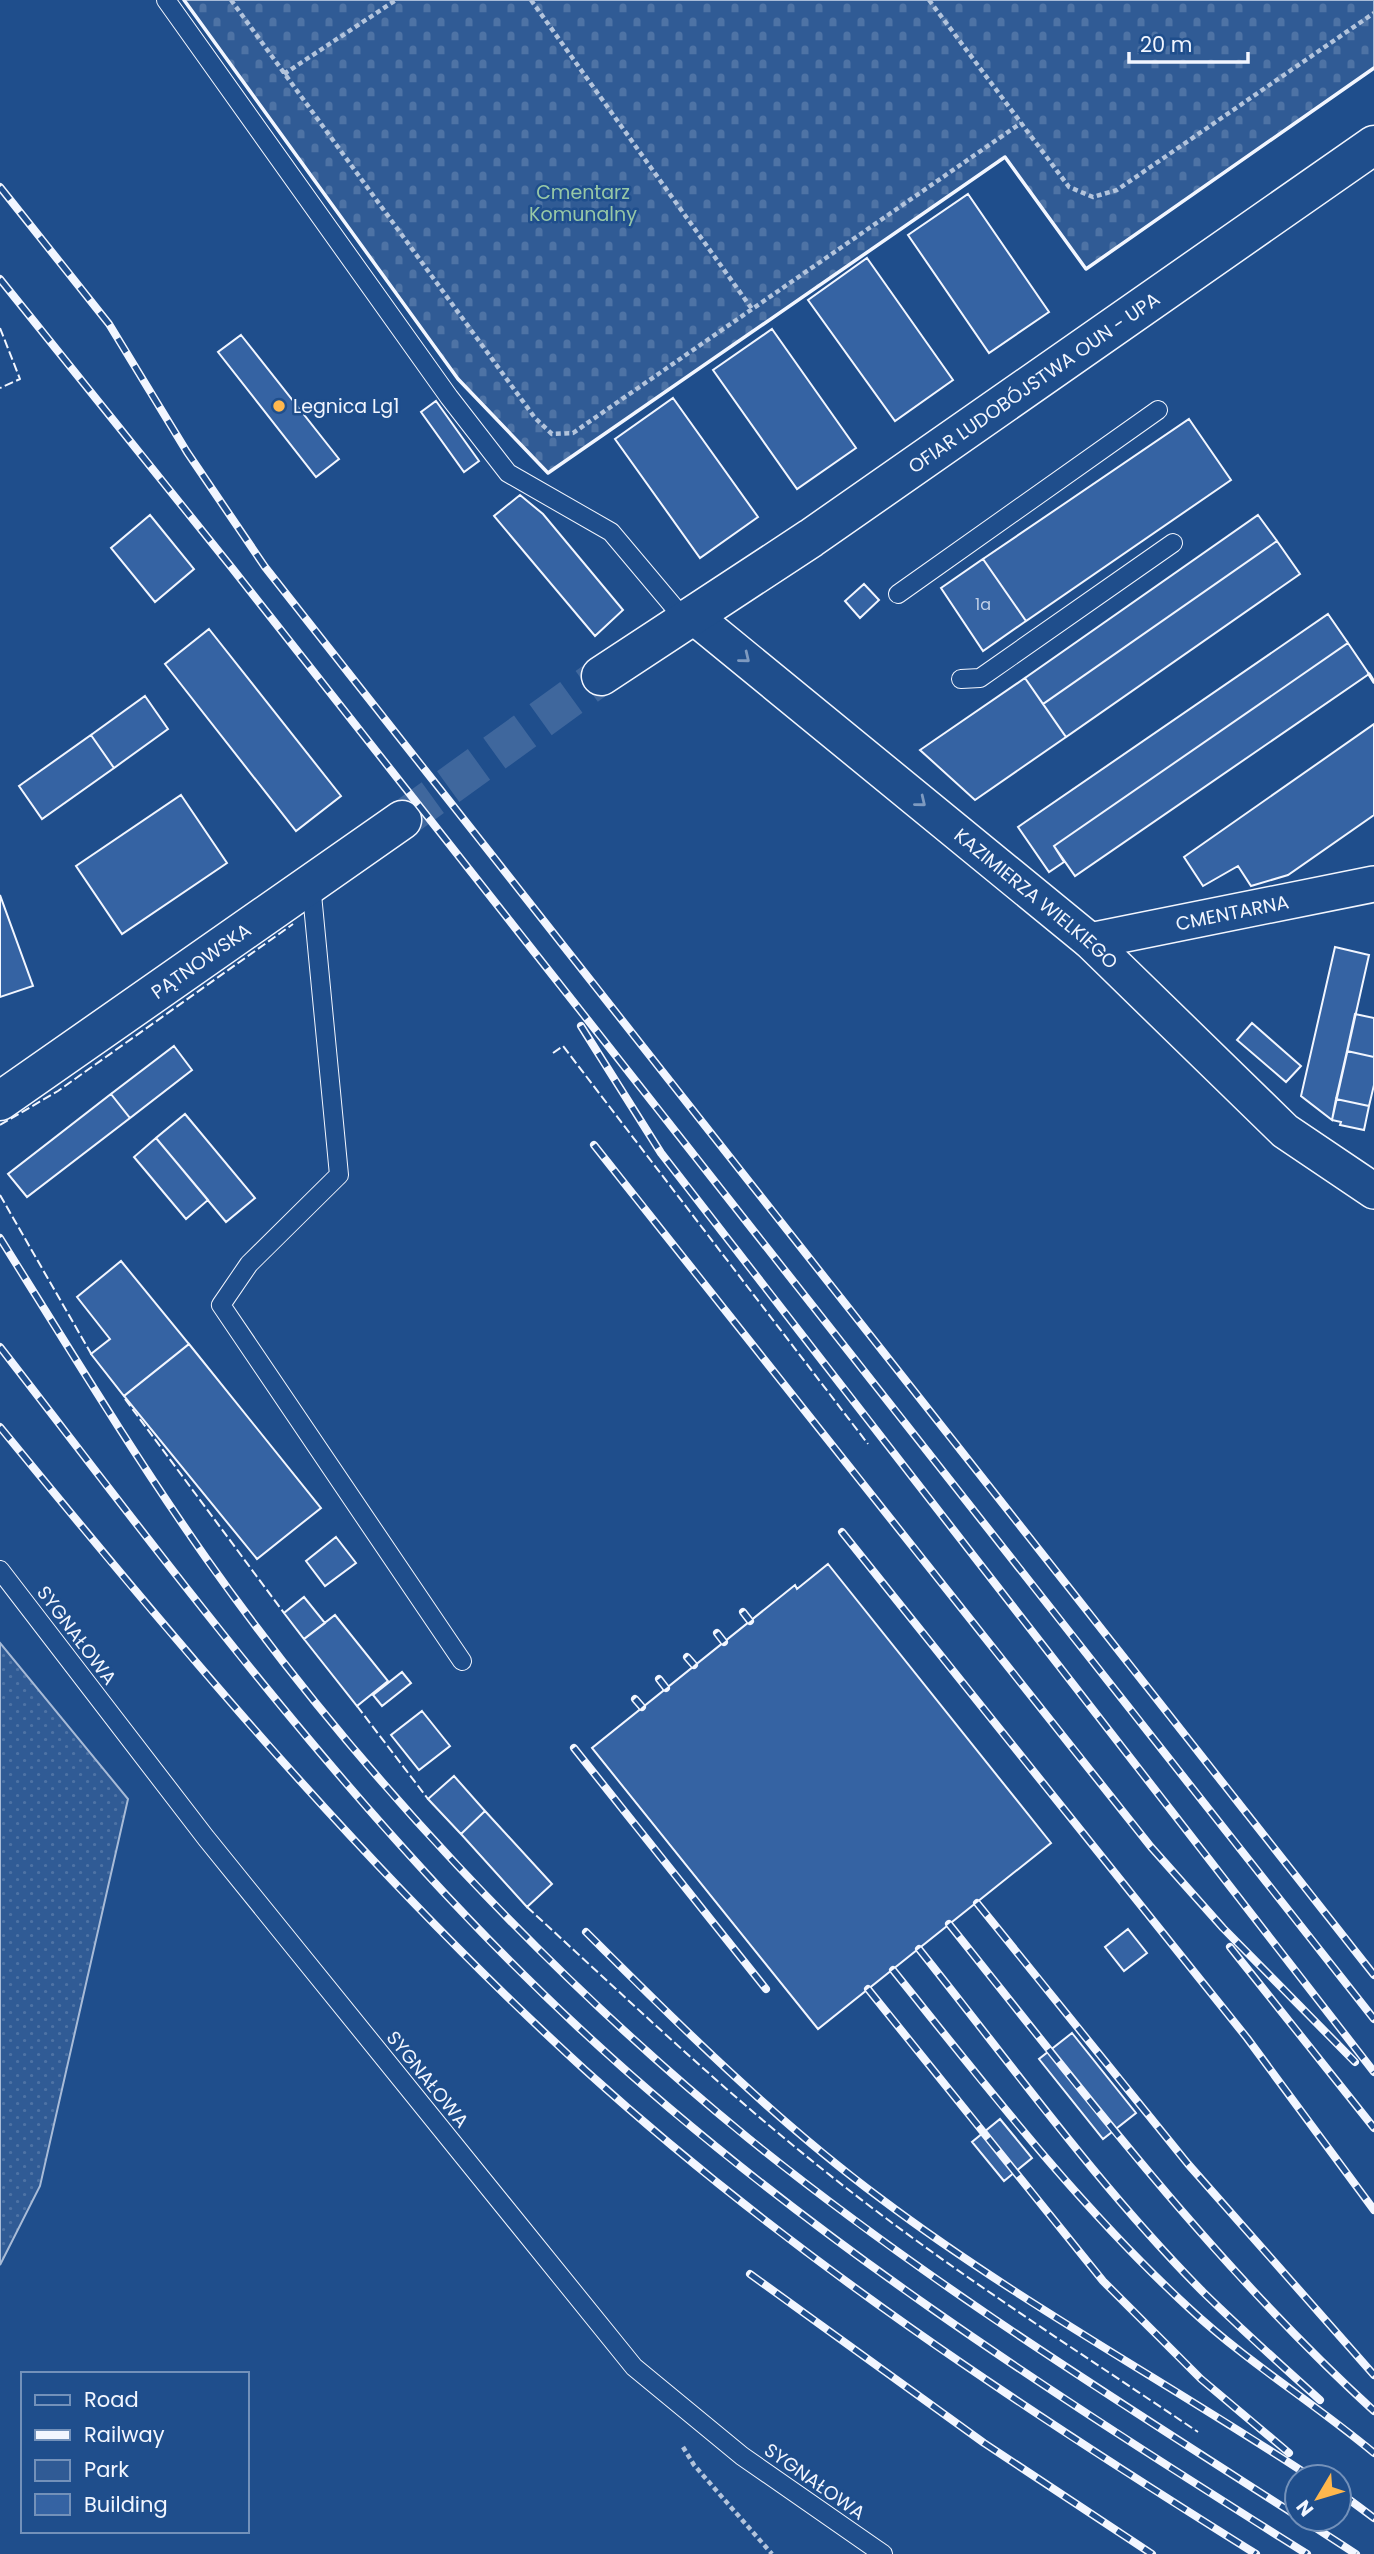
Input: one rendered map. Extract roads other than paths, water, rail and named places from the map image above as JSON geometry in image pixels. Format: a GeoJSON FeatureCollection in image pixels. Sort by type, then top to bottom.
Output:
{"type":"FeatureCollection","features":[{"type":"Feature","properties":{"kind":"street","name":"OFIAR LUDOBÓJSTWA OUN - UPA"},"geometry":{"type":"LineString","coordinates":[[688,617],[811,538],[1374,145]]}},
{"type":"Feature","properties":{"kind":"street"},"geometry":{"type":"LineString","coordinates":[[601,677],[688,617]]}},
{"type":"Feature","properties":{"kind":"street","name":"KAZIMIERZA WIELKIEGO"},"geometry":{"type":"LineString","coordinates":[[688,617],[1090,941],[1285,1131],[1374,1191]]}},
{"type":"Feature","properties":{"kind":"street","name":"PĄTNOWSKA"},"geometry":{"type":"LineString","coordinates":[[0,1101],[402,820]]}},
{"type":"Feature","properties":{"kind":"street","name":"CMENTARNA"},"geometry":{"type":"LineString","coordinates":[[1090,941],[1374,884]]}},
{"type":"Feature","properties":{"kind":"lane"},"geometry":{"type":"LineString","coordinates":[[166,0],[449,397],[508,473],[611,533],[688,617]]}},
{"type":"Feature","properties":{"kind":"lane"},"geometry":{"type":"LineString","coordinates":[[898,594],[1158,411]]}},
{"type":"Feature","properties":{"kind":"lane"},"geometry":{"type":"LineString","coordinates":[[961,678],[980,678],[1173,543]]}},
{"type":"Feature","properties":{"kind":"lane"},"geometry":{"type":"LineString","coordinates":[[311,884],[340,1175],[249,1264],[221,1305],[462,1661]]}},
{"type":"Feature","properties":{"kind":"lane","name":"SYGNAŁOWA"},"geometry":{"type":"LineString","coordinates":[[0,1570],[206,1839],[634,2367],[742,2456],[883,2554]]}},
{"type":"Feature","properties":{"kind":"tunnel"},"geometry":{"type":"LineString","coordinates":[[402,820],[601,676]]}},
{"type":"Feature","properties":{"kind":"railway"},"geometry":{"type":"LineString","coordinates":[[0,187],[109,324],[187,452],[265,567],[1374,1975]]}},
{"type":"Feature","properties":{"kind":"railway"},"geometry":{"type":"LineString","coordinates":[[0,279],[232,568],[1374,2019]]}},
{"type":"Feature","properties":{"kind":"railway"},"geometry":{"type":"LineString","coordinates":[[581,1026],[661,1153],[1374,2072]]}},
{"type":"Feature","properties":{"kind":"railway"},"geometry":{"type":"LineString","coordinates":[[594,1145],[1151,1847],[1223,1928],[1355,2062]]}},
{"type":"Feature","properties":{"kind":"railway"},"geometry":{"type":"LineString","coordinates":[[0,1238],[152,1479],[264,1637],[325,1715],[390,1791],[527,1938],[673,2075],[814,2190],[1017,2334],[1283,2507]]}},
{"type":"Feature","properties":{"kind":"railway"},"geometry":{"type":"LineString","coordinates":[[0,1347],[205,1612],[347,1784],[421,1868],[498,1949],[578,2027],[662,2102],[838,2242],[1023,2371],[1307,2554]]}},
{"type":"Feature","properties":{"kind":"railway"},"geometry":{"type":"LineString","coordinates":[[0,1427],[209,1678],[354,1840],[506,1995],[585,2070],[743,2204],[910,2327],[1081,2443],[1256,2554]]}},
{"type":"Feature","properties":{"kind":"railway"},"geometry":{"type":"LineString","coordinates":[[842,1532],[1247,2038],[1374,2210]]}},
{"type":"Feature","properties":{"kind":"railway"},"geometry":{"type":"LineString","coordinates":[[743,1612],[750,1621]]}},
{"type":"Feature","properties":{"kind":"railway"},"geometry":{"type":"LineString","coordinates":[[717,1633],[724,1642]]}},
{"type":"Feature","properties":{"kind":"railway"},"geometry":{"type":"LineString","coordinates":[[687,1657],[694,1665]]}},
{"type":"Feature","properties":{"kind":"railway"},"geometry":{"type":"LineString","coordinates":[[659,1679],[666,1688]]}},
{"type":"Feature","properties":{"kind":"railway"},"geometry":{"type":"LineString","coordinates":[[635,1699],[642,1707]]}},
{"type":"Feature","properties":{"kind":"railway"},"geometry":{"type":"LineString","coordinates":[[574,1748],[766,1989]]}},
{"type":"Feature","properties":{"kind":"railway"},"geometry":{"type":"LineString","coordinates":[[977,1903],[1188,2164],[1374,2375]]}},
{"type":"Feature","properties":{"kind":"railway"},"geometry":{"type":"LineString","coordinates":[[949,1924],[1101,2114],[1205,2237],[1315,2355],[1374,2411]]}},
{"type":"Feature","properties":{"kind":"railway"},"geometry":{"type":"LineString","coordinates":[[586,1932],[765,2104],[880,2198],[1039,2307],[1289,2463]]}},
{"type":"Feature","properties":{"kind":"railway"},"geometry":{"type":"LineString","coordinates":[[1230,1947],[1374,2128]]}},
{"type":"Feature","properties":{"kind":"railway"},"geometry":{"type":"LineString","coordinates":[[919,1949],[1056,2124],[1165,2252],[1203,2292],[1320,2400]]}},
{"type":"Feature","properties":{"kind":"railway"},"geometry":{"type":"LineString","coordinates":[[893,1970],[1035,2145],[1149,2270],[1234,2347],[1374,2453]]}},
{"type":"Feature","properties":{"kind":"railway"},"geometry":{"type":"LineString","coordinates":[[868,1989],[1103,2281],[1201,2379],[1289,2453]]}},
{"type":"Feature","properties":{"kind":"railway"},"geometry":{"type":"LineString","coordinates":[[750,2274],[984,2443],[1152,2554]]}},
{"type":"Feature","properties":{"kind":"railway"},"geometry":{"type":"LineString","coordinates":[[1353,2502],[1374,2518]]}},
{"type":"Feature","properties":{"kind":"railway"},"geometry":{"type":"LineString","coordinates":[[1324,2533],[1356,2554]]}},
{"type":"Feature","properties":{"kind":"place","name":"Legnica Lg1"},"geometry":{"type":"Point","coordinates":[279,406]}},
{"type":"Feature","properties":{"kind":"park label","name":"Cmentarz Komunalny"},"geometry":{"type":"Point","coordinates":[583,203]}}]}
